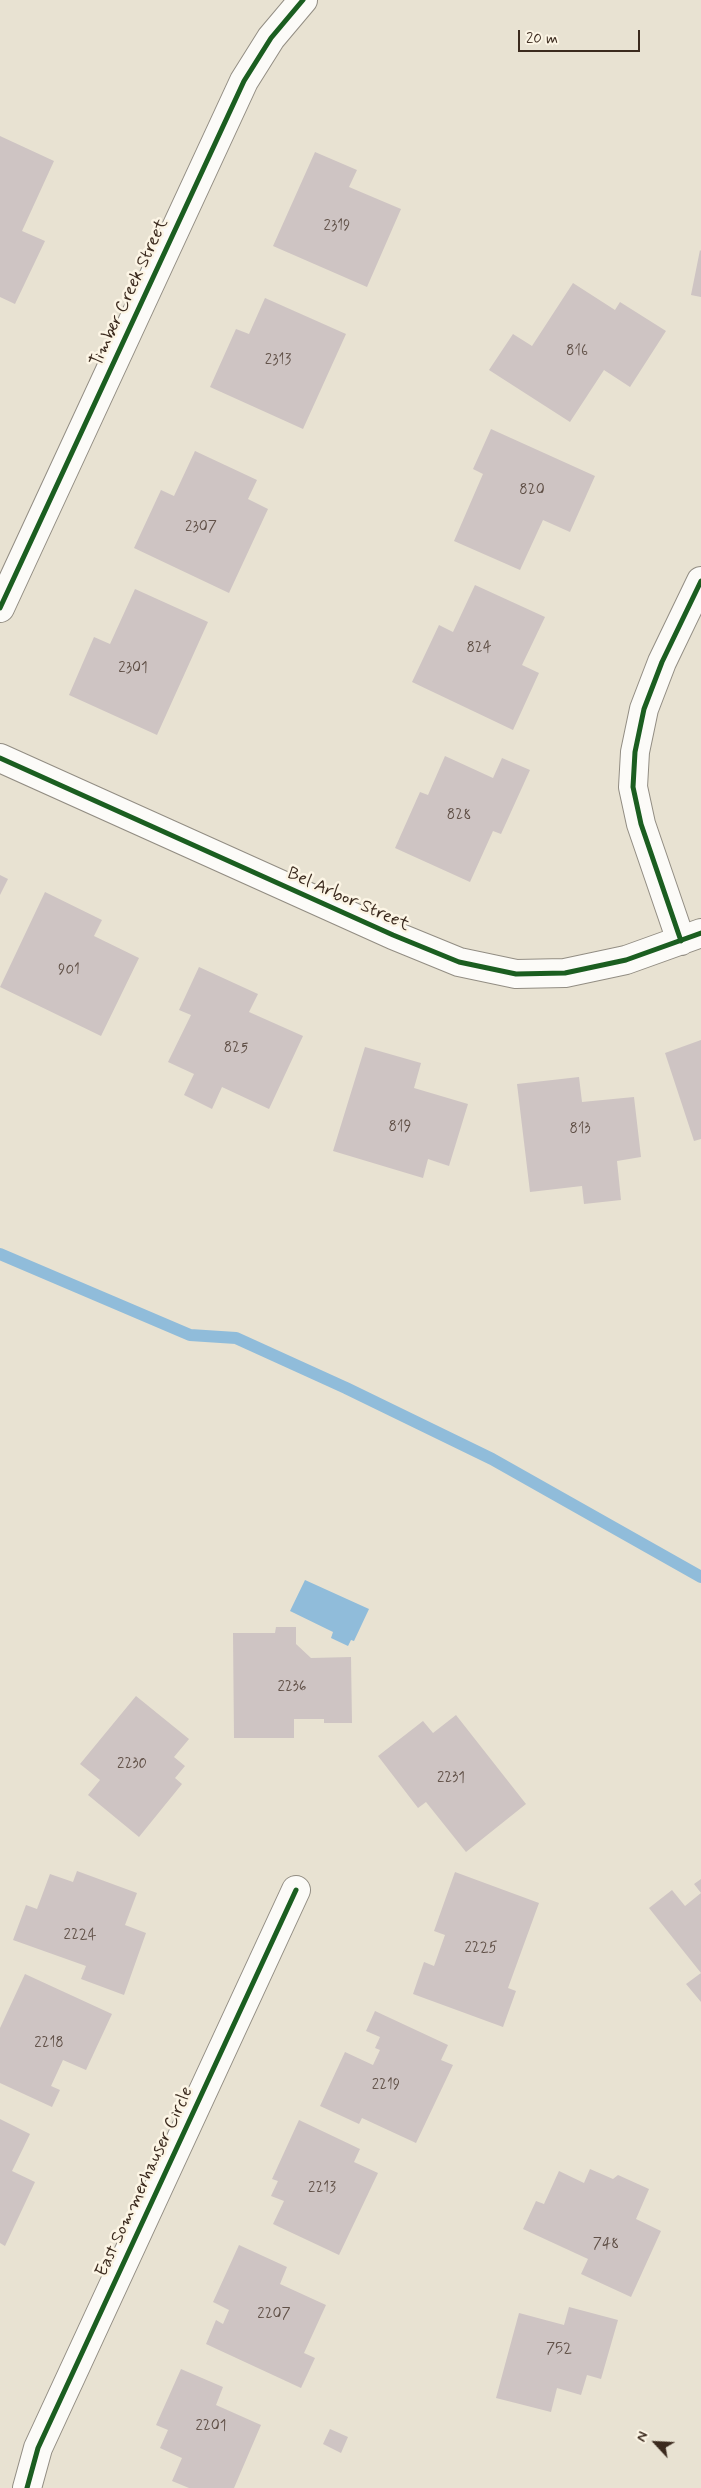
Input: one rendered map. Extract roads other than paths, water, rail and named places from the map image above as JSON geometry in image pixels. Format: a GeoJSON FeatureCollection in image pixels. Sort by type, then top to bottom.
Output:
{"type":"FeatureCollection","features":[{"type":"Feature","properties":{"kind":"street","name":"Timber Creek Street"},"geometry":{"type":"LineString","coordinates":[[0,608],[244,81],[271,38],[303,0]]}},
{"type":"Feature","properties":{"kind":"street"},"geometry":{"type":"LineString","coordinates":[[691,937],[641,824],[633,787],[635,752],[644,709],[662,662],[701,581]]}},
{"type":"Feature","properties":{"kind":"street","name":"Bel Arbor Street"},"geometry":{"type":"LineString","coordinates":[[0,758],[393,936],[459,962],[516,974],[566,974],[626,960],[691,937]]}},
{"type":"Feature","properties":{"kind":"street","name":"East Sommerhauser Circle"},"geometry":{"type":"LineString","coordinates":[[27,2488],[38,2448],[296,1890]]}},
{"type":"Feature","properties":{"kind":"water"},"geometry":{"type":"Polygon","coordinates":[[[305,1580],[369,1609],[354,1641],[351,1640],[348,1646],[331,1638],[333,1632],[290,1611],[305,1580]]]}},
{"type":"Feature","properties":{"kind":"waterway"},"geometry":{"type":"LineString","coordinates":[[0,1254],[190,1335],[236,1338],[346,1388],[492,1459],[701,1577]]}}]}
